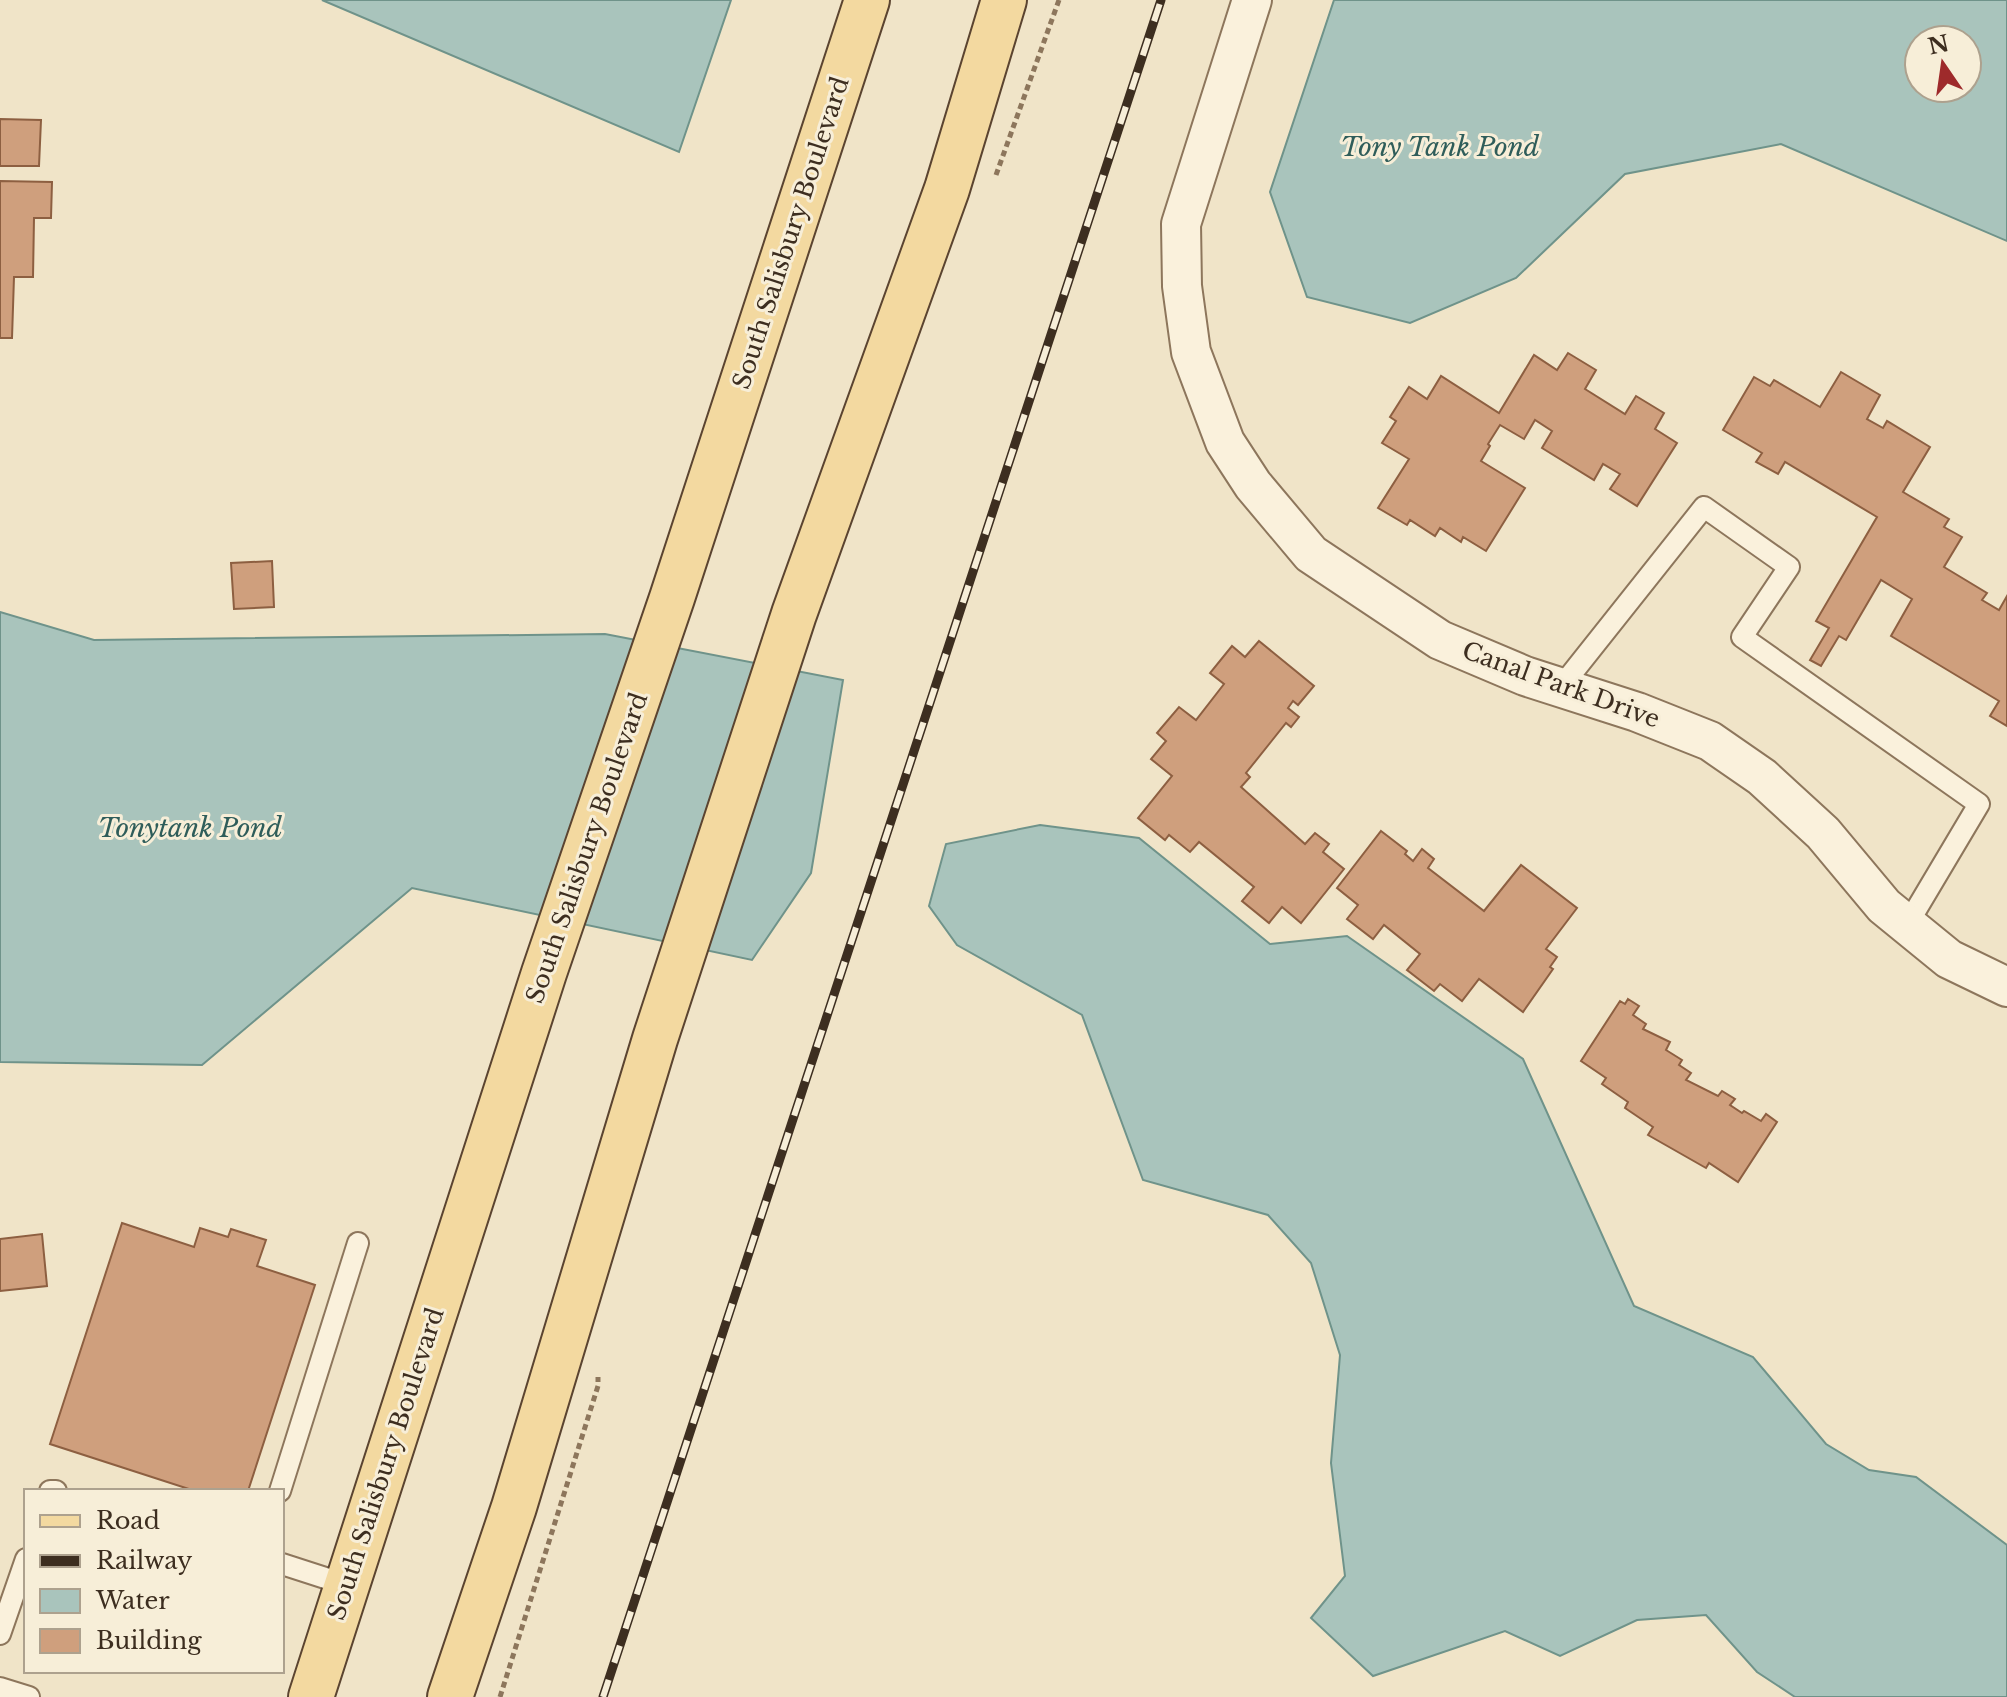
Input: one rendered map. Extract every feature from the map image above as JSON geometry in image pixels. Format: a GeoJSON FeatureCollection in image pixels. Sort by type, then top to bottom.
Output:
{"type":"FeatureCollection","features":[{"type":"Feature","properties":{"kind":"main road","name":"South Salisbury Boulevard"},"geometry":{"type":"LineString","coordinates":[[311,1697],[544,973],[672,598],[867,0]]}},
{"type":"Feature","properties":{"kind":"main road"},"geometry":{"type":"LineString","coordinates":[[450,1697],[514,1507],[655,1039],[794,614],[947,189],[1004,0]]}},
{"type":"Feature","properties":{"kind":"street","name":"Canal Park Drive"},"geometry":{"type":"LineString","coordinates":[[1252,0],[1181,224],[1182,286],[1191,352],[1225,442],[1253,485],[1311,554],[1440,640],[1525,676],[1637,712],[1710,741],[1762,777],[1823,833],[1884,906],[1949,959],[2007,987]]}},
{"type":"Feature","properties":{"kind":"lane"},"geometry":{"type":"LineString","coordinates":[[1561,687],[1704,507],[1789,567],[1742,637],[1979,804],[1907,925]]}},
{"type":"Feature","properties":{"kind":"lane"},"geometry":{"type":"LineString","coordinates":[[281,1489],[358,1243]]}},
{"type":"Feature","properties":{"kind":"lane"},"geometry":{"type":"LineString","coordinates":[[284,1565],[347,1585]]}},
{"type":"Feature","properties":{"kind":"lane"},"geometry":{"type":"LineString","coordinates":[[0,1634],[21,1589]]}},
{"type":"Feature","properties":{"kind":"lane"},"geometry":{"type":"LineString","coordinates":[[0,1688],[29,1697]]}},
{"type":"Feature","properties":{"kind":"water"},"geometry":{"type":"Polygon","coordinates":[[[322,0],[731,0],[679,152],[322,0]]]}},
{"type":"Feature","properties":{"kind":"water","name":"Tony Tank Pond"},"geometry":{"type":"Polygon","coordinates":[[[1334,0],[2007,0],[2007,241],[1781,144],[1625,174],[1516,278],[1410,323],[1307,297],[1270,192],[1334,0]]]}},
{"type":"Feature","properties":{"kind":"water","name":"Tonytank Pond"},"geometry":{"type":"Polygon","coordinates":[[[0,612],[94,640],[605,634],[843,680],[811,873],[752,960],[412,888],[202,1065],[0,1062],[0,612]]]}},
{"type":"Feature","properties":{"kind":"water"},"geometry":{"type":"Polygon","coordinates":[[[1040,825],[1139,838],[1270,944],[1347,936],[1523,1059],[1634,1306],[1753,1357],[1826,1444],[1869,1470],[1916,1477],[2007,1545],[2007,1697],[1795,1697],[1757,1672],[1706,1615],[1637,1620],[1560,1656],[1505,1631],[1373,1676],[1311,1618],[1345,1576],[1331,1463],[1340,1355],[1311,1263],[1268,1215],[1143,1180],[1082,1015],[957,945],[929,906],[946,844],[1040,825]]]}},
{"type":"Feature","properties":{"kind":"building"},"geometry":{"type":"Polygon","coordinates":[[[0,119],[41,120],[39,166],[0,166],[0,119]]]}},
{"type":"Feature","properties":{"kind":"building"},"geometry":{"type":"Polygon","coordinates":[[[0,181],[52,182],[51,218],[34,218],[33,277],[14,277],[12,338],[0,338],[0,181]]]}},
{"type":"Feature","properties":{"kind":"building"},"geometry":{"type":"Polygon","coordinates":[[[1568,353],[1596,370],[1585,389],[1625,414],[1636,396],[1664,413],[1655,429],[1677,443],[1637,506],[1610,489],[1620,474],[1603,464],[1594,480],[1542,448],[1552,431],[1535,420],[1524,439],[1500,425],[1481,461],[1525,488],[1486,551],[1463,537],[1461,542],[1440,528],[1435,536],[1410,520],[1407,525],[1378,508],[1409,459],[1382,443],[1396,421],[1390,417],[1409,387],[1427,399],[1441,376],[1499,413],[1534,355],[1557,370],[1568,353]]]}},
{"type":"Feature","properties":{"kind":"building"},"geometry":{"type":"Polygon","coordinates":[[[1841,372],[1880,395],[1867,419],[1883,428],[1887,421],[1930,447],[1903,492],[1949,519],[1944,527],[1962,537],[1944,567],[1987,593],[1982,600],[1999,610],[2007,596],[2007,726],[1990,716],[1999,701],[1891,636],[1912,599],[1881,580],[1846,640],[1839,636],[1821,666],[1810,660],[1829,628],[1816,621],[1877,517],[1785,462],[1778,474],[1756,462],[1762,453],[1723,430],[1754,377],[1770,386],[1774,380],[1820,407],[1841,372]]]}},
{"type":"Feature","properties":{"kind":"building"},"geometry":{"type":"Polygon","coordinates":[[[272,561],[274,607],[234,609],[231,563],[272,561]]]}},
{"type":"Feature","properties":{"kind":"building"},"geometry":{"type":"Polygon","coordinates":[[[1259,641],[1314,686],[1298,705],[1293,701],[1288,708],[1299,717],[1291,727],[1286,723],[1246,773],[1250,777],[1241,787],[1305,844],[1315,833],[1329,844],[1323,852],[1344,869],[1301,923],[1282,907],[1269,923],[1242,901],[1254,887],[1199,842],[1190,852],[1169,835],[1165,840],[1138,818],[1172,776],[1151,759],[1166,741],[1157,733],[1179,707],[1196,720],[1224,684],[1210,673],[1232,646],[1245,657],[1259,641]]]}},
{"type":"Feature","properties":{"kind":"building"},"geometry":{"type":"Polygon","coordinates":[[[1381,831],[1407,851],[1405,854],[1413,861],[1422,849],[1434,859],[1428,868],[1484,911],[1521,865],[1577,908],[1546,949],[1557,957],[1550,967],[1553,969],[1523,1012],[1479,979],[1462,1001],[1440,984],[1434,991],[1407,970],[1420,954],[1384,925],[1373,939],[1347,919],[1358,905],[1337,888],[1381,831]]]}},
{"type":"Feature","properties":{"kind":"building"},"geometry":{"type":"Polygon","coordinates":[[[1628,999],[1639,1006],[1633,1015],[1646,1024],[1643,1029],[1670,1042],[1666,1050],[1682,1060],[1679,1065],[1691,1073],[1686,1080],[1718,1096],[1722,1091],[1735,1099],[1730,1105],[1742,1113],[1744,1111],[1761,1121],[1766,1114],[1777,1122],[1738,1182],[1709,1163],[1706,1168],[1648,1135],[1653,1127],[1625,1108],[1628,1102],[1602,1084],[1606,1078],[1581,1061],[1620,1001],[1625,1004],[1628,999]]]}},
{"type":"Feature","properties":{"kind":"building"},"geometry":{"type":"Polygon","coordinates":[[[122,1223],[194,1247],[200,1228],[228,1237],[231,1229],[266,1240],[257,1266],[315,1285],[249,1489],[189,1489],[50,1444],[122,1223]]]}},
{"type":"Feature","properties":{"kind":"building"},"geometry":{"type":"Polygon","coordinates":[[[42,1234],[47,1286],[0,1291],[0,1239],[42,1234]]]}},
{"type":"Feature","properties":{"kind":"railway"},"geometry":{"type":"LineString","coordinates":[[603,1697],[1161,0]]}}]}
